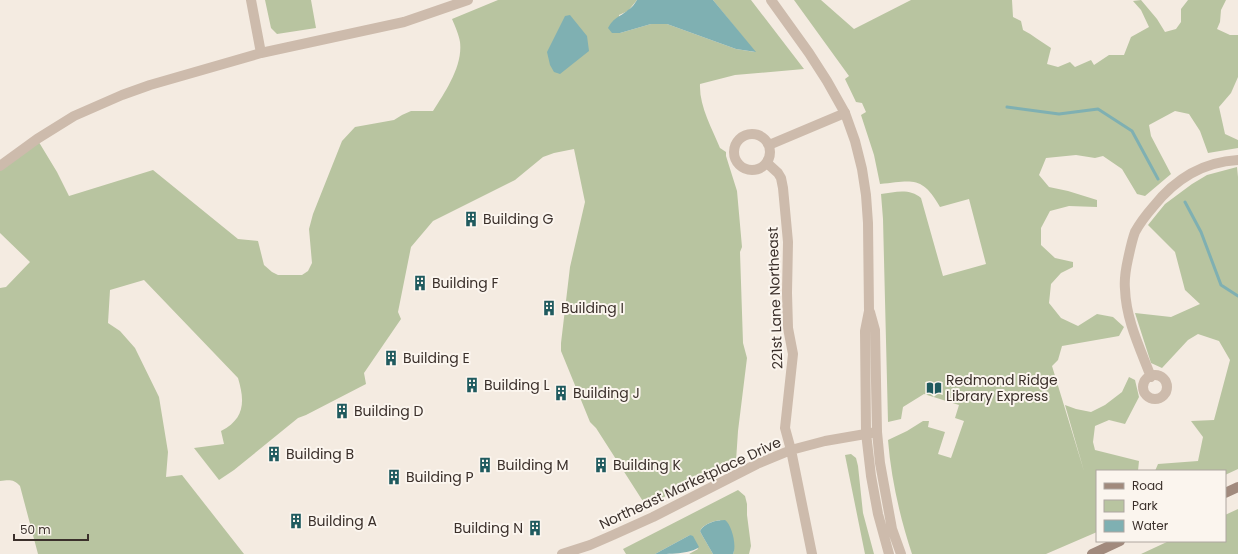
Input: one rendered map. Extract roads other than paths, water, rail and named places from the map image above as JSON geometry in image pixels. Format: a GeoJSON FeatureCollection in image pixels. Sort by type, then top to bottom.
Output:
{"type":"FeatureCollection","features":[{"type":"Feature","properties":{"kind":"main road"},"geometry":{"type":"LineString","coordinates":[[1226,493],[1238,488]]}},
{"type":"Feature","properties":{"kind":"main road"},"geometry":{"type":"LineString","coordinates":[[1092,554],[1118,542]]}},
{"type":"Feature","properties":{"kind":"street"},"geometry":{"type":"LineString","coordinates":[[251,0],[260,53]]}},
{"type":"Feature","properties":{"kind":"street"},"geometry":{"type":"LineString","coordinates":[[0,166],[37,139],[74,116],[122,95],[150,85],[260,53],[404,22],[468,0]]}},
{"type":"Feature","properties":{"kind":"street"},"geometry":{"type":"LineString","coordinates":[[771,0],[810,53],[827,81],[845,113],[858,154],[866,195],[868,223],[869,311],[865,331],[866,434],[872,484],[878,514],[889,554]]}},
{"type":"Feature","properties":{"kind":"street"},"geometry":{"type":"LineString","coordinates":[[769,145],[845,113]]}},
{"type":"Feature","properties":{"kind":"street"},"geometry":{"type":"LineString","coordinates":[[751,133],[762,136],[767,140],[771,152],[767,163],[762,168],[756,170],[744,168],[738,164],[734,153],[736,142],[745,135],[751,133]]}},
{"type":"Feature","properties":{"kind":"street"},"geometry":{"type":"LineString","coordinates":[[1151,377],[1131,325],[1126,307],[1124,288],[1126,268],[1135,233],[1145,216],[1171,186],[1207,165],[1224,161],[1238,160]]}},
{"type":"Feature","properties":{"kind":"street","name":"221st Lane Northeast"},"geometry":{"type":"LineString","coordinates":[[767,163],[778,173],[781,178],[783,188],[788,242],[788,328],[793,354],[785,428],[791,450],[812,554]]}},
{"type":"Feature","properties":{"kind":"street"},"geometry":{"type":"LineString","coordinates":[[869,311],[875,330],[877,432],[880,463],[892,528],[901,554]]}},
{"type":"Feature","properties":{"kind":"street","name":"Northeast Marketplace Drive"},"geometry":{"type":"LineString","coordinates":[[562,554],[590,545],[653,517],[757,464],[791,450],[825,441],[877,432]]}},
{"type":"Feature","properties":{"kind":"water"},"geometry":{"type":"Polygon","coordinates":[[[637,0],[713,0],[756,52],[736,49],[667,24],[651,24],[620,33],[612,33],[608,28],[610,24],[631,8],[637,0]]]}},
{"type":"Feature","properties":{"kind":"water"},"geometry":{"type":"Polygon","coordinates":[[[570,15],[587,36],[589,51],[560,74],[554,72],[550,65],[547,52],[565,16],[570,15]]]}},
{"type":"Feature","properties":{"kind":"water"},"geometry":{"type":"Polygon","coordinates":[[[725,520],[730,526],[733,536],[733,554],[713,554],[700,531],[708,524],[715,521],[725,520]]]}},
{"type":"Feature","properties":{"kind":"water"},"geometry":{"type":"Polygon","coordinates":[[[690,535],[693,536],[699,547],[691,551],[679,553],[655,554],[690,535]]]}},
{"type":"Feature","properties":{"kind":"waterway"},"geometry":{"type":"LineString","coordinates":[[1007,107],[1059,114],[1098,109],[1132,131],[1158,179]]}},
{"type":"Feature","properties":{"kind":"waterway"},"geometry":{"type":"LineString","coordinates":[[1185,202],[1201,232],[1221,285],[1238,296]]}},
{"type":"Feature","properties":{"kind":"place","name":"Building G"},"geometry":{"type":"Point","coordinates":[471,219]}},
{"type":"Feature","properties":{"kind":"place","name":"Building F"},"geometry":{"type":"Point","coordinates":[420,283]}},
{"type":"Feature","properties":{"kind":"place","name":"Building I"},"geometry":{"type":"Point","coordinates":[549,308]}},
{"type":"Feature","properties":{"kind":"place","name":"Building E"},"geometry":{"type":"Point","coordinates":[391,358]}},
{"type":"Feature","properties":{"kind":"place","name":"Building L"},"geometry":{"type":"Point","coordinates":[472,385]}},
{"type":"Feature","properties":{"kind":"place","name":"Redmond Ridge Library Express"},"geometry":{"type":"Point","coordinates":[934,388]}},
{"type":"Feature","properties":{"kind":"place","name":"Building J"},"geometry":{"type":"Point","coordinates":[561,393]}},
{"type":"Feature","properties":{"kind":"place","name":"Building D"},"geometry":{"type":"Point","coordinates":[342,411]}},
{"type":"Feature","properties":{"kind":"place","name":"Building B"},"geometry":{"type":"Point","coordinates":[274,454]}},
{"type":"Feature","properties":{"kind":"place","name":"Building M"},"geometry":{"type":"Point","coordinates":[485,465]}},
{"type":"Feature","properties":{"kind":"place","name":"Building K"},"geometry":{"type":"Point","coordinates":[601,465]}},
{"type":"Feature","properties":{"kind":"place","name":"Building P"},"geometry":{"type":"Point","coordinates":[394,477]}},
{"type":"Feature","properties":{"kind":"place","name":"Building A"},"geometry":{"type":"Point","coordinates":[296,521]}},
{"type":"Feature","properties":{"kind":"place","name":"Building N"},"geometry":{"type":"Point","coordinates":[535,528]}}]}
